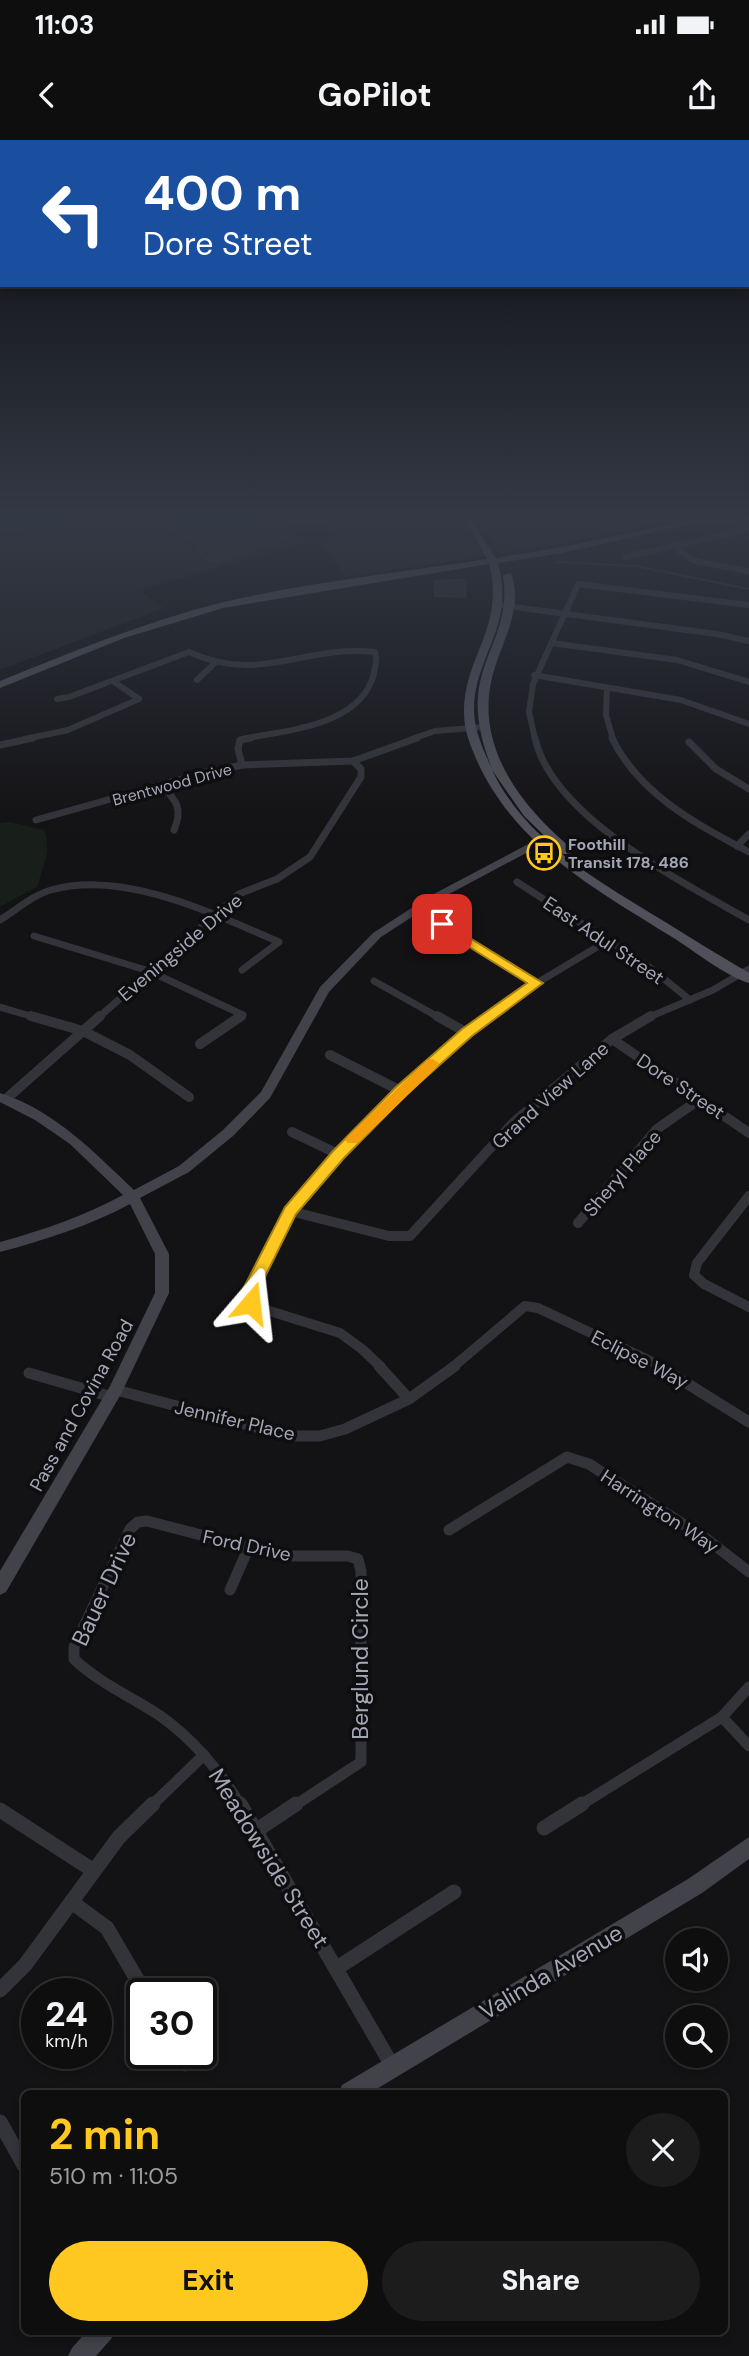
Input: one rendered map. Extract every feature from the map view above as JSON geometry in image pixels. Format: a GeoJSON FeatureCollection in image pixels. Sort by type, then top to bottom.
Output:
{"type":"FeatureCollection","features":[{"type":"Feature","properties":{"kind":"main road"},"geometry":{"type":"LineString","coordinates":[[0,677],[108,632],[146,620]]}},
{"type":"Feature","properties":{"kind":"main road"},"geometry":{"type":"LineString","coordinates":[[0,685],[112,639],[170,620]]}},
{"type":"Feature","properties":{"kind":"main road"},"geometry":{"type":"LineString","coordinates":[[497,620],[472,681],[470,727],[490,781],[509,809],[593,883],[747,972]]}},
{"type":"Feature","properties":{"kind":"main road"},"geometry":{"type":"LineString","coordinates":[[505,620],[506,632],[484,686],[483,727],[493,761],[504,781],[546,841]]}},
{"type":"Feature","properties":{"kind":"street"},"geometry":{"type":"LineString","coordinates":[[562,620],[534,676],[529,711],[535,744],[555,779],[605,832],[648,861],[749,920]]}},
{"type":"Feature","properties":{"kind":"street"},"geometry":{"type":"LineString","coordinates":[[619,620],[749,641]]}},
{"type":"Feature","properties":{"kind":"street"},"geometry":{"type":"LineString","coordinates":[[551,643],[713,668],[749,682]]}},
{"type":"Feature","properties":{"kind":"street"},"geometry":{"type":"LineString","coordinates":[[57,699],[188,652],[215,663],[251,667],[335,650],[375,652],[377,657],[368,692],[348,709],[317,723],[240,740],[238,749],[242,765]]}},
{"type":"Feature","properties":{"kind":"street"},"geometry":{"type":"LineString","coordinates":[[197,680],[215,663]]}},
{"type":"Feature","properties":{"kind":"street"},"geometry":{"type":"LineString","coordinates":[[534,676],[681,701],[749,724]]}},
{"type":"Feature","properties":{"kind":"street"},"geometry":{"type":"LineString","coordinates":[[0,745],[68,730],[139,699],[113,681]]}},
{"type":"Feature","properties":{"kind":"street"},"geometry":{"type":"LineString","coordinates":[[607,688],[606,716],[616,746],[631,767],[654,793],[691,820],[749,852]]}},
{"type":"Feature","properties":{"kind":"street"},"geometry":{"type":"LineString","coordinates":[[740,721],[749,716]]}},
{"type":"Feature","properties":{"kind":"street","name":"Brentwood Drive"},"geometry":{"type":"LineString","coordinates":[[36,820],[207,772],[242,765],[353,761],[435,731],[483,727]]}},
{"type":"Feature","properties":{"kind":"street"},"geometry":{"type":"LineString","coordinates":[[689,742],[712,767],[749,789]]}},
{"type":"Feature","properties":{"kind":"street","name":"Eveningside Drive"},"geometry":{"type":"LineString","coordinates":[[3,1098],[239,894],[277,879],[310,857],[361,777],[361,769],[353,761]]}},
{"type":"Feature","properties":{"kind":"street"},"geometry":{"type":"LineString","coordinates":[[162,786],[180,804],[181,816],[174,830]]}},
{"type":"Feature","properties":{"kind":"street"},"geometry":{"type":"LineString","coordinates":[[737,846],[749,834]]}},
{"type":"Feature","properties":{"kind":"street"},"geometry":{"type":"LineString","coordinates":[[0,1247],[64,1228],[133,1197],[184,1170],[266,1095],[324,989],[377,935],[434,898],[546,841]]}},
{"type":"Feature","properties":{"kind":"street","name":"East Adul Street"},"geometry":{"type":"LineString","coordinates":[[517,882],[652,970],[690,1000]]}},
{"type":"Feature","properties":{"kind":"street"},"geometry":{"type":"LineString","coordinates":[[0,920],[50,890],[83,884],[118,886],[214,915],[279,942],[242,970]]}},
{"type":"Feature","properties":{"kind":"street"},"geometry":{"type":"LineString","coordinates":[[442,924],[537,983]]}},
{"type":"Feature","properties":{"kind":"street"},"geometry":{"type":"LineString","coordinates":[[34,936],[149,971],[243,1015],[200,1044]]}},
{"type":"Feature","properties":{"kind":"street"},"geometry":{"type":"LineString","coordinates":[[409,1399],[356,1343],[328,1327],[262,1311],[251,1303],[250,1291],[290,1211],[338,1154],[401,1091],[467,1033],[537,983],[607,941]]}},
{"type":"Feature","properties":{"kind":"street","name":"Grand View Lane"},"geometry":{"type":"LineString","coordinates":[[290,1211],[389,1236],[410,1236],[514,1122],[612,1040],[639,1021],[747,972]]}},
{"type":"Feature","properties":{"kind":"street"},"geometry":{"type":"LineString","coordinates":[[374,981],[467,1033]]}},
{"type":"Feature","properties":{"kind":"street"},"geometry":{"type":"LineString","coordinates":[[0,1007],[83,1031],[130,1055],[189,1097]]}},
{"type":"Feature","properties":{"kind":"street","name":"Dore Street"},"geometry":{"type":"LineString","coordinates":[[612,1040],[747,1128]]}},
{"type":"Feature","properties":{"kind":"street"},"geometry":{"type":"LineString","coordinates":[[330,1055],[401,1091]]}},
{"type":"Feature","properties":{"kind":"street","name":"Pass and Covina Road"},"geometry":{"type":"LineString","coordinates":[[0,1587],[114,1394],[162,1293],[162,1254],[133,1197],[75,1141],[40,1117],[3,1098]]}},
{"type":"Feature","properties":{"kind":"street","name":"Sheryl Place"},"geometry":{"type":"LineString","coordinates":[[578,1223],[657,1129],[700,1099]]}},
{"type":"Feature","properties":{"kind":"street"},"geometry":{"type":"LineString","coordinates":[[292,1132],[338,1154]]}},
{"type":"Feature","properties":{"kind":"street"},"geometry":{"type":"LineString","coordinates":[[749,1196],[697,1263],[694,1275],[705,1284],[749,1307]]}},
{"type":"Feature","properties":{"kind":"street","name":"Jennifer Place"},"geometry":{"type":"LineString","coordinates":[[29,1373],[290,1436],[320,1436],[345,1429],[409,1399],[475,1351],[516,1311],[525,1306]]}},
{"type":"Feature","properties":{"kind":"street","name":"Eclipse Way"},"geometry":{"type":"LineString","coordinates":[[525,1306],[538,1308],[673,1373],[749,1422]]}},
{"type":"Feature","properties":{"kind":"street","name":"Harrington Way"},"geometry":{"type":"LineString","coordinates":[[449,1530],[567,1457],[589,1464],[612,1478],[708,1540],[749,1573]]}},
{"type":"Feature","properties":{"kind":"street","name":"Ford Drive"},"geometry":{"type":"LineString","coordinates":[[138,1522],[147,1521],[282,1556],[348,1556],[358,1559]]}},
{"type":"Feature","properties":{"kind":"street","name":"Bauer Drive"},"geometry":{"type":"LineString","coordinates":[[74,1659],[74,1647],[130,1529],[138,1522]]}},
{"type":"Feature","properties":{"kind":"street"},"geometry":{"type":"LineString","coordinates":[[230,1590],[248,1549]]}},
{"type":"Feature","properties":{"kind":"street","name":"Berglund Circle"},"geometry":{"type":"LineString","coordinates":[[257,1830],[361,1762],[361,1571],[358,1559]]}},
{"type":"Feature","properties":{"kind":"street","name":"Meadowside Street"},"geometry":{"type":"LineString","coordinates":[[74,1659],[85,1671],[161,1717],[204,1755],[232,1790],[393,2067]]}},
{"type":"Feature","properties":{"kind":"street"},"geometry":{"type":"LineString","coordinates":[[544,1828],[722,1717],[749,1687]]}},
{"type":"Feature","properties":{"kind":"street"},"geometry":{"type":"LineString","coordinates":[[722,1717],[749,1746]]}},
{"type":"Feature","properties":{"kind":"street"},"geometry":{"type":"LineString","coordinates":[[0,1990],[25,1965],[119,1837],[204,1755]]}},
{"type":"Feature","properties":{"kind":"street"},"geometry":{"type":"LineString","coordinates":[[1,1810],[94,1871]]}},
{"type":"Feature","properties":{"kind":"street","name":"Valinda Avenue"},"geometry":{"type":"LineString","coordinates":[[355,2090],[695,1886],[749,1847]]}},
{"type":"Feature","properties":{"kind":"street"},"geometry":{"type":"LineString","coordinates":[[337,1968],[454,1892]]}},
{"type":"Feature","properties":{"kind":"street"},"geometry":{"type":"LineString","coordinates":[[73,1903],[107,1928],[136,1978]]}},
{"type":"Feature","properties":{"kind":"street"},"geometry":{"type":"LineString","coordinates":[[0,2122],[21,2160]]}},
{"type":"Feature","properties":{"kind":"street"},"geometry":{"type":"LineString","coordinates":[[80,2356],[99,2335]]}},
{"type":"Feature","properties":{"kind":"shaded area"},"geometry":{"type":"Polygon","coordinates":[[[0,620],[131,620],[0,670],[0,620]]]}},
{"type":"Feature","properties":{"kind":"shaded area"},"geometry":{"type":"Polygon","coordinates":[[[10,822],[44,830],[47,851],[37,887],[0,907],[0,823],[10,822]]]}},
{"type":"Feature","properties":{"kind":"slow traffic"},"geometry":{"type":"LineString","coordinates":[[353,1140],[432,1063]]}},
{"type":"Feature","properties":{"kind":"place","name":"Foothill Transit 178, 486"},"geometry":{"type":"Point","coordinates":[544,853]}},
{"type":"Feature","properties":{"kind":"route"},"geometry":{"type":"LineString","coordinates":[[251,1303],[250,1291],[290,1211],[338,1154],[401,1091],[467,1033],[537,983],[442,924]]}}]}
